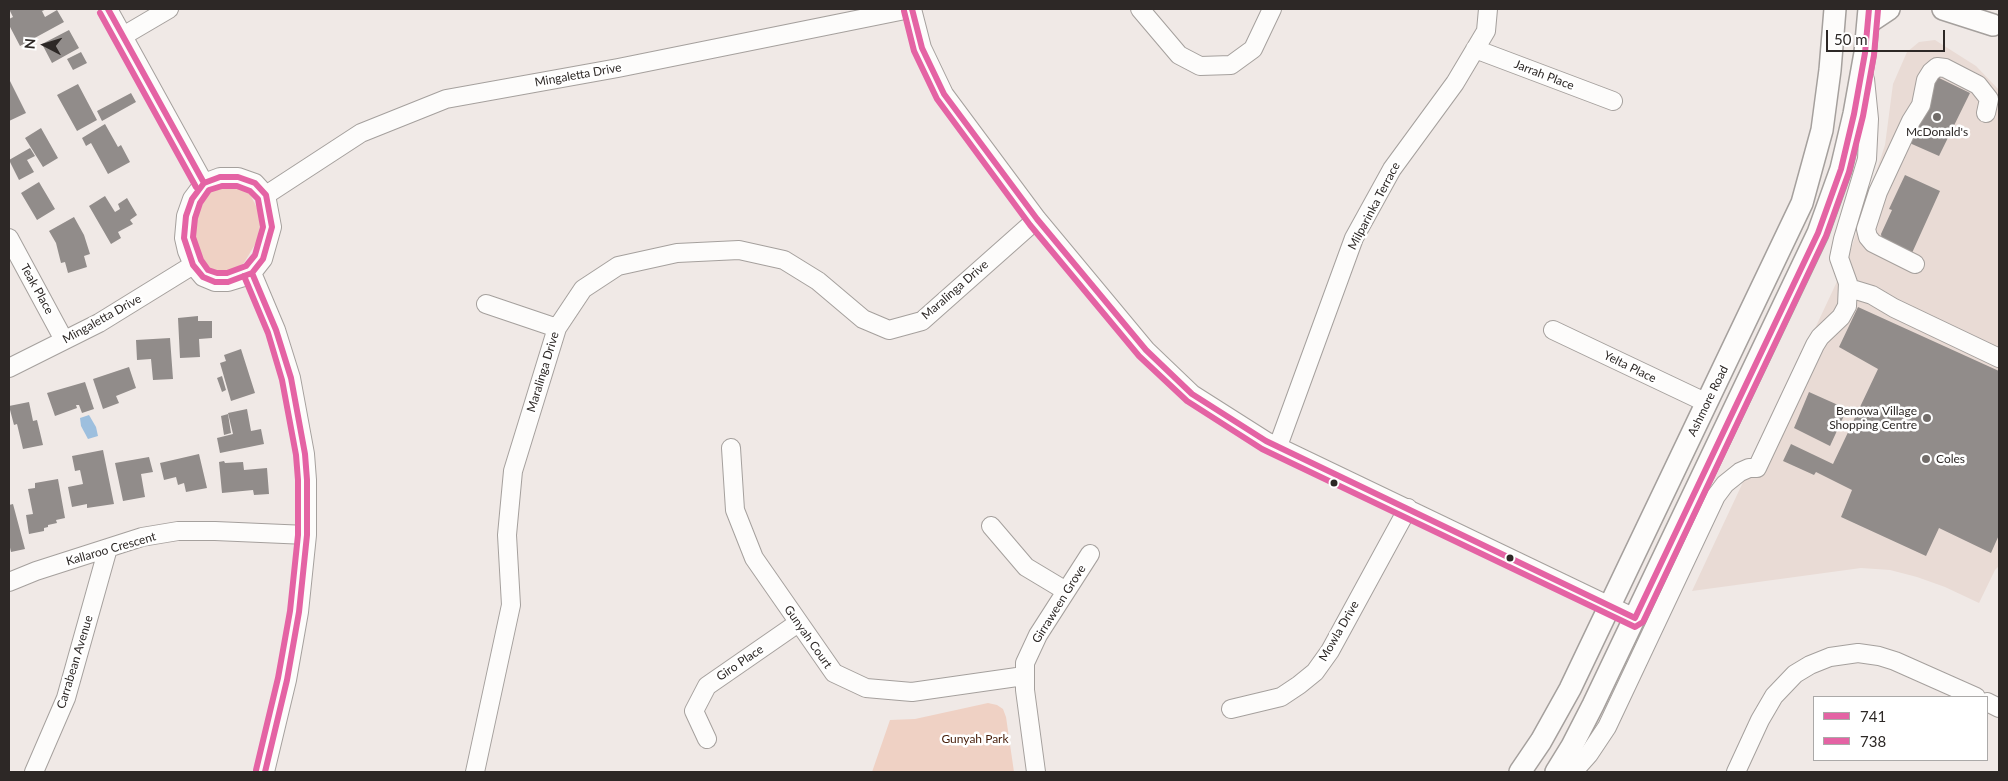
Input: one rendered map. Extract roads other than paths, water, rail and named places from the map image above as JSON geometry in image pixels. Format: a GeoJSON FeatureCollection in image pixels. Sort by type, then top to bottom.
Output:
{"type":"FeatureCollection","features":[{"type":"Feature","properties":{"kind":"main road","name":"Ashmore Road"},"geometry":{"type":"LineString","coordinates":[[1520,772],[1570,689],[1802,203],[1822,130],[1830,70],[1835,9]]}},
{"type":"Feature","properties":{"kind":"main road"},"geometry":{"type":"LineString","coordinates":[[1556,772],[1581,729],[1818,234],[1843,161],[1854,114],[1863,63],[1868,16],[1889,9]]}},
{"type":"Feature","properties":{"kind":"main road"},"geometry":{"type":"LineString","coordinates":[[1943,9],[1996,28]]}},
{"type":"Feature","properties":{"kind":"main road"},"geometry":{"type":"LineString","coordinates":[[1973,9],[1996,28]]}},
{"type":"Feature","properties":{"kind":"street"},"geometry":{"type":"LineString","coordinates":[[108,9],[204,183]]}},
{"type":"Feature","properties":{"kind":"street"},"geometry":{"type":"LineString","coordinates":[[123,36],[169,9]]}},
{"type":"Feature","properties":{"kind":"street"},"geometry":{"type":"LineString","coordinates":[[911,9],[922,48],[944,94],[1037,219],[1146,350],[1192,394],[1278,446],[1634,618]]}},
{"type":"Feature","properties":{"kind":"street","name":"Mingaletta Drive"},"geometry":{"type":"LineString","coordinates":[[266,195],[361,133],[446,99],[628,66],[911,9]]}},
{"type":"Feature","properties":{"kind":"street"},"geometry":{"type":"LineString","coordinates":[[1140,9],[1178,54],[1200,66],[1232,65],[1253,49],[1272,9]]}},
{"type":"Feature","properties":{"kind":"street","name":"Milparinka Terrace"},"geometry":{"type":"LineString","coordinates":[[1278,446],[1354,238],[1392,169],[1455,83],[1486,32],[1488,9]]}},
{"type":"Feature","properties":{"kind":"street","name":"Jarrah Place"},"geometry":{"type":"LineString","coordinates":[[1475,49],[1613,101]]}},
{"type":"Feature","properties":{"kind":"street"},"geometry":{"type":"LineString","coordinates":[[1573,772],[1589,754],[1607,727],[1716,496],[1725,484],[1740,472],[1749,468],[1757,468],[1814,345],[1843,314],[1848,300],[1849,288],[1839,258],[1842,239],[1865,168],[1868,152],[1869,119],[1863,63]]}},
{"type":"Feature","properties":{"kind":"street"},"geometry":{"type":"LineString","coordinates":[[1915,264],[1869,239],[1867,227],[1878,192],[1911,121],[1921,105],[1928,76],[1935,68],[1948,69],[1978,85],[1988,99],[1986,113]]}},
{"type":"Feature","properties":{"kind":"street"},"geometry":{"type":"LineString","coordinates":[[220,177],[238,177],[254,184],[266,195],[272,227],[263,259],[252,273],[228,282],[215,282],[203,277],[193,265],[186,252],[184,238],[186,216],[192,199],[204,183],[220,177]]}},
{"type":"Feature","properties":{"kind":"street","name":"Maralinga Drive"},"geometry":{"type":"LineString","coordinates":[[475,772],[511,605],[507,534],[512,471],[556,328],[583,289],[618,266],[677,253],[739,250],[784,260],[818,281],[862,319],[890,330],[922,320],[1037,219]]}},
{"type":"Feature","properties":{"kind":"street","name":"Teak Place"},"geometry":{"type":"LineString","coordinates":[[9,238],[64,340]]}},
{"type":"Feature","properties":{"kind":"street","name":"Mingaletta Drive"},"geometry":{"type":"LineString","coordinates":[[9,368],[99,323],[193,265]]}},
{"type":"Feature","properties":{"kind":"street"},"geometry":{"type":"LineString","coordinates":[[252,273],[276,330],[291,378],[305,454],[306,536],[299,612],[265,772]]}},
{"type":"Feature","properties":{"kind":"street"},"geometry":{"type":"LineString","coordinates":[[1849,288],[1877,297],[1894,308],[1999,358]]}},
{"type":"Feature","properties":{"kind":"street"},"geometry":{"type":"LineString","coordinates":[[486,304],[556,328]]}},
{"type":"Feature","properties":{"kind":"street","name":"Yelta Place"},"geometry":{"type":"LineString","coordinates":[[1553,330],[1707,403]]}},
{"type":"Feature","properties":{"kind":"street","name":"Gunyah Court"},"geometry":{"type":"LineString","coordinates":[[731,448],[735,510],[754,558],[834,673],[866,688],[912,692],[1024,676]]}},
{"type":"Feature","properties":{"kind":"street","name":"Mowla Drive"},"geometry":{"type":"LineString","coordinates":[[1231,709],[1281,696],[1315,672],[1330,651],[1408,508]]}},
{"type":"Feature","properties":{"kind":"street"},"geometry":{"type":"LineString","coordinates":[[991,526],[1026,567],[1066,591]]}},
{"type":"Feature","properties":{"kind":"street","name":"Kallaroo Crescent"},"geometry":{"type":"LineString","coordinates":[[9,582],[142,537],[178,532],[215,531],[306,536]]}},
{"type":"Feature","properties":{"kind":"street","name":"Carrabean Avenue"},"geometry":{"type":"LineString","coordinates":[[34,772],[66,698],[108,548]]}},
{"type":"Feature","properties":{"kind":"street","name":"Girraween Grove"},"geometry":{"type":"LineString","coordinates":[[1036,772],[1024,676],[1025,663],[1032,647],[1090,554]]}},
{"type":"Feature","properties":{"kind":"street","name":"Giro Place"},"geometry":{"type":"LineString","coordinates":[[707,739],[694,711],[707,686],[798,623]]}},
{"type":"Feature","properties":{"kind":"street"},"geometry":{"type":"LineString","coordinates":[[1736,772],[1760,720],[1774,696],[1796,674],[1810,665],[1830,658],[1858,654],[1879,656],[1896,661],[1974,696]]}},
{"type":"Feature","properties":{"kind":"water"},"geometry":{"type":"Polygon","coordinates":[[[89,415],[96,427],[98,436],[88,439],[81,426],[80,418],[89,415]]]}},
{"type":"Feature","properties":{"kind":"place","name":"McDonald's"},"geometry":{"type":"Point","coordinates":[1937,117]}},
{"type":"Feature","properties":{"kind":"place","name":"Benowa Village Shopping Centre"},"geometry":{"type":"Point","coordinates":[1927,418]}},
{"type":"Feature","properties":{"kind":"place","name":"Coles"},"geometry":{"type":"Point","coordinates":[1926,459]}},
{"type":"Feature","properties":{"kind":"park label","name":"Gunyah Park"},"geometry":{"type":"Point","coordinates":[975,739]}}]}
